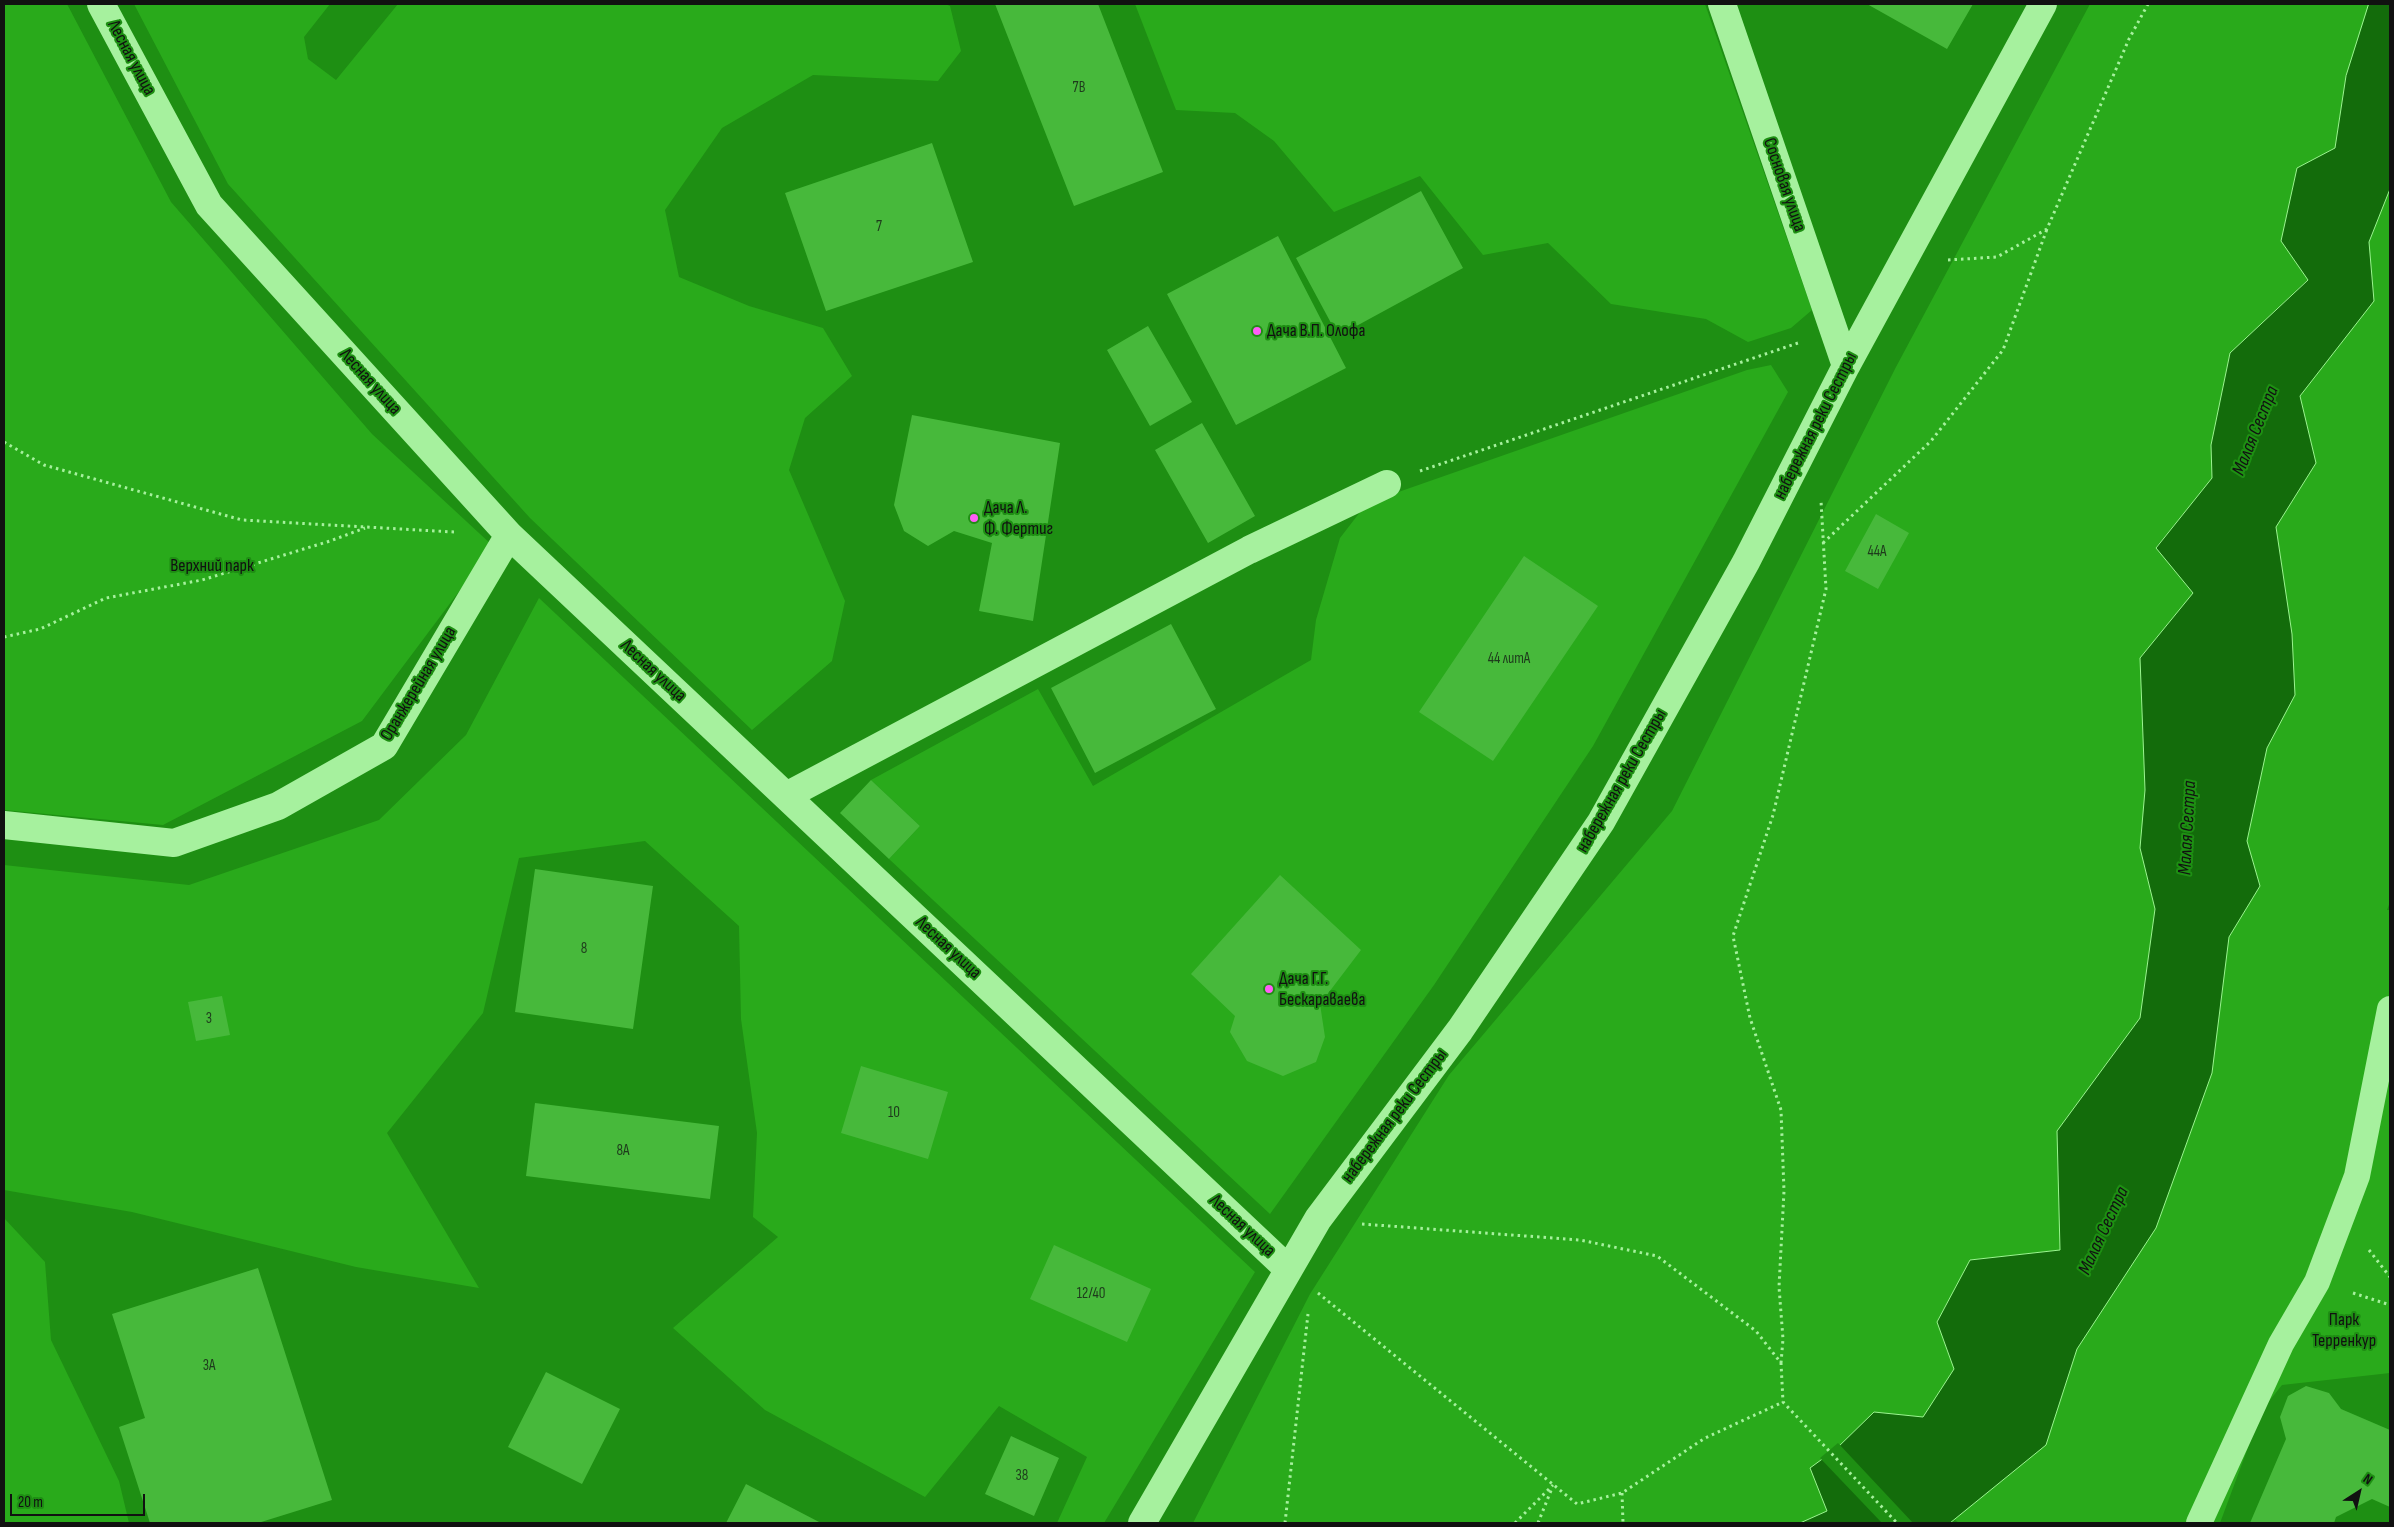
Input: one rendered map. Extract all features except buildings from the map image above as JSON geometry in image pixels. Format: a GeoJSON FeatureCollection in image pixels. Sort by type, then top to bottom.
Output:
{"type":"FeatureCollection","features":[{"type":"Feature","properties":{"kind":"street","name":"Лесная улица"},"geometry":{"type":"LineString","coordinates":[[101,4],[209,205],[509,535],[1288,1269]]}},
{"type":"Feature","properties":{"kind":"street","name":"Сосновая улица"},"geometry":{"type":"LineString","coordinates":[[1722,4],[1846,366]]}},
{"type":"Feature","properties":{"kind":"street","name":"набережная реки Сестры"},"geometry":{"type":"LineString","coordinates":[[1142,1523],[1318,1219],[1460,1030],[1602,822],[1746,562],[1846,366],[2043,4]]}},
{"type":"Feature","properties":{"kind":"street"},"geometry":{"type":"LineString","coordinates":[[786,796],[1249,550],[1387,484]]}},
{"type":"Feature","properties":{"kind":"street","name":"Оранжерейная улица"},"geometry":{"type":"LineString","coordinates":[[4,825],[174,843],[278,806],[360,760],[384,746],[509,535]]}},
{"type":"Feature","properties":{"kind":"lane"},"geometry":{"type":"LineString","coordinates":[[2200,1523],[2281,1344],[2316,1282],[2357,1176],[2390,1009]]}},
{"type":"Feature","properties":{"kind":"path"},"geometry":{"type":"LineString","coordinates":[[1822,544],[1931,441],[2003,350],[2048,228],[2129,39],[2148,4]]}},
{"type":"Feature","properties":{"kind":"path"},"geometry":{"type":"LineString","coordinates":[[1902,262],[1997,257],[2048,228]]}},
{"type":"Feature","properties":{"kind":"path"},"geometry":{"type":"LineString","coordinates":[[1418,471],[1834,330]]}},
{"type":"Feature","properties":{"kind":"path"},"geometry":{"type":"LineString","coordinates":[[4,442],[44,465],[242,520],[509,535]]}},
{"type":"Feature","properties":{"kind":"path"},"geometry":{"type":"LineString","coordinates":[[1821,494],[1822,544],[1826,589],[1773,815],[1733,936],[1750,1018],[1781,1110],[1784,1191],[1779,1286],[1783,1339],[1781,1364],[1783,1402],[1897,1523]]}},
{"type":"Feature","properties":{"kind":"path"},"geometry":{"type":"LineString","coordinates":[[4,637],[40,629],[106,598],[202,580],[307,546],[330,542],[368,527]]}},
{"type":"Feature","properties":{"kind":"path"},"geometry":{"type":"LineString","coordinates":[[1318,1219],[1580,1240],[1656,1256],[1756,1331],[1781,1364]]}},
{"type":"Feature","properties":{"kind":"path"},"geometry":{"type":"LineString","coordinates":[[1288,1269],[1577,1504],[1622,1493],[1705,1438],[1783,1402]]}},
{"type":"Feature","properties":{"kind":"path"},"geometry":{"type":"LineString","coordinates":[[1285,1523],[1310,1286]]}},
{"type":"Feature","properties":{"kind":"path"},"geometry":{"type":"LineString","coordinates":[[1514,1523],[1553,1485]]}},
{"type":"Feature","properties":{"kind":"path"},"geometry":{"type":"LineString","coordinates":[[1538,1523],[1553,1485]]}},
{"type":"Feature","properties":{"kind":"path"},"geometry":{"type":"LineString","coordinates":[[1622,1493],[1623,1523]]}},
{"type":"Feature","properties":{"kind":"green space","name":"Верхний парк"},"geometry":{"type":"Polygon","coordinates":[[[4,4],[67,4],[171,202],[372,434],[493,546],[362,721],[163,825],[4,810],[4,4]]]}},
{"type":"Feature","properties":{"kind":"green space"},"geometry":{"type":"Polygon","coordinates":[[[134,4],[330,4],[304,37],[308,59],[336,80],[398,4],[945,4],[950,6],[961,51],[938,81],[813,75],[722,128],[665,210],[679,277],[749,306],[823,328],[852,376],[805,418],[789,470],[845,601],[832,661],[752,730],[530,518],[228,184],[134,4]]]}},
{"type":"Feature","properties":{"kind":"green space"},"geometry":{"type":"Polygon","coordinates":[[[1135,4],[1705,4],[1812,310],[1791,328],[1748,342],[1706,319],[1611,304],[1548,243],[1483,255],[1420,176],[1334,212],[1274,141],[1235,113],[1176,110],[1135,4]]]}},
{"type":"Feature","properties":{"kind":"green space"},"geometry":{"type":"Polygon","coordinates":[[[2090,4],[2369,4],[2346,76],[2335,148],[2297,168],[2281,241],[2308,279],[2230,353],[2211,445],[2212,478],[2156,547],[2193,593],[2140,658],[2145,790],[2140,848],[2155,909],[2140,1018],[2057,1131],[2060,1250],[1970,1260],[1937,1322],[1954,1369],[1923,1417],[1874,1413],[1827,1511],[1800,1523],[1193,1523],[1310,1294],[1449,1075],[1672,811],[1896,367],[2090,4]]]}},
{"type":"Feature","properties":{"kind":"green space","name":"Парк Терренкур"},"geometry":{"type":"Polygon","coordinates":[[[2390,189],[2390,902],[2387,910],[2390,910],[2390,1373],[2282,1385],[2262,1410],[2220,1523],[1959,1523],[1954,1519],[2046,1445],[2077,1349],[2156,1228],[2212,1073],[2229,937],[2260,886],[2247,841],[2267,748],[2295,695],[2292,634],[2276,527],[2316,463],[2300,396],[2374,301],[2369,242],[2390,189]]]}},
{"type":"Feature","properties":{"kind":"green space"},"geometry":{"type":"Polygon","coordinates":[[[1771,365],[1788,392],[1593,746],[1434,985],[1270,1214],[889,859],[920,826],[871,780],[1038,689],[1093,786],[1311,660],[1316,620],[1340,538],[1367,503],[1747,370],[1771,365]]]}},
{"type":"Feature","properties":{"kind":"green space"},"geometry":{"type":"Polygon","coordinates":[[[539,598],[1255,1272],[1104,1523],[1057,1523],[1087,1457],[999,1406],[925,1497],[765,1410],[673,1328],[778,1237],[753,1217],[757,1133],[741,1019],[739,926],[645,841],[519,858],[483,1013],[387,1133],[479,1288],[356,1267],[132,1212],[4,1190],[4,865],[189,885],[379,820],[466,735],[539,598]]]}},
{"type":"Feature","properties":{"kind":"green space"},"geometry":{"type":"Polygon","coordinates":[[[4,1218],[45,1262],[51,1340],[119,1481],[129,1523],[4,1523],[4,1218]]]}},
{"type":"Feature","properties":{"kind":"water","name":"Малая Сестра"},"geometry":{"type":"Polygon","coordinates":[[[2369,4],[2390,4],[2390,189],[2369,242],[2374,301],[2300,396],[2316,463],[2276,527],[2292,634],[2295,695],[2267,748],[2247,841],[2260,886],[2229,937],[2212,1073],[2156,1228],[2077,1349],[2046,1445],[1950,1523],[1800,1523],[1827,1511],[1810,1468],[1836,1449],[1874,1412],[1923,1417],[1954,1369],[1937,1322],[1970,1260],[2060,1250],[2057,1131],[2140,1018],[2155,909],[2140,848],[2145,790],[2140,658],[2193,593],[2156,548],[2212,478],[2211,445],[2230,353],[2308,280],[2281,241],[2297,168],[2335,148],[2346,76],[2369,4]]]}},
{"type":"Feature","properties":{"kind":"pier"},"geometry":{"type":"Polygon","coordinates":[[[1838,1443],[1913,1523],[1882,1523],[1820,1458],[1838,1443]]]}},
{"type":"Feature","properties":{"kind":"place","name":"Дача В.П. Олофа"},"geometry":{"type":"Point","coordinates":[1257,331]}},
{"type":"Feature","properties":{"kind":"place","name":"Дача Л. Ф. Фертиг"},"geometry":{"type":"Point","coordinates":[974,518]}},
{"type":"Feature","properties":{"kind":"place","name":"Дача Г.Г. Бескараваева"},"geometry":{"type":"Point","coordinates":[1269,989]}}]}
